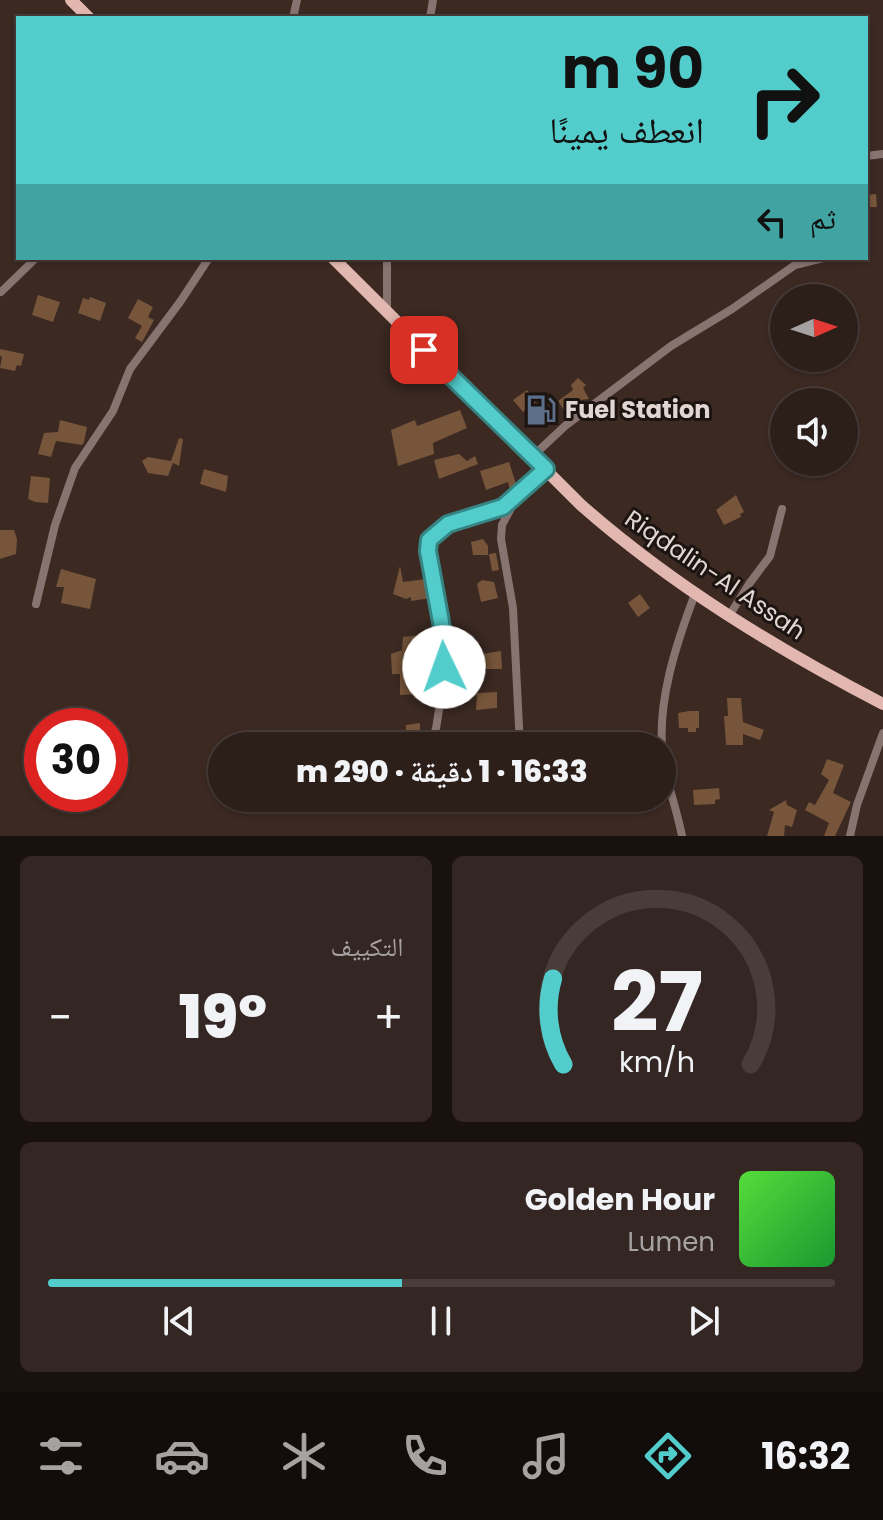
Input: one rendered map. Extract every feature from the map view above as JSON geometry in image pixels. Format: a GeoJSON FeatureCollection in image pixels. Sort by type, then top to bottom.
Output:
{"type":"FeatureCollection","features":[{"type":"Feature","properties":{"kind":"main road"},"geometry":{"type":"LineString","coordinates":[[71,0],[87,16]]}},
{"type":"Feature","properties":{"kind":"main road","name":"Riqdalin-Al Assah"},"geometry":{"type":"LineString","coordinates":[[335,260],[611,531],[729,616],[807,664],[883,704]]}},
{"type":"Feature","properties":{"kind":"street"},"geometry":{"type":"LineString","coordinates":[[1,292],[34,260]]}},
{"type":"Feature","properties":{"kind":"street"},"geometry":{"type":"LineString","coordinates":[[36,604],[55,525],[75,468],[113,411],[130,369],[208,260]]}},
{"type":"Feature","properties":{"kind":"street"},"geometry":{"type":"LineString","coordinates":[[387,260],[387,313]]}},
{"type":"Feature","properties":{"kind":"street"},"geometry":{"type":"LineString","coordinates":[[533,456],[565,426],[671,346],[795,265],[815,260]]}},
{"type":"Feature","properties":{"kind":"street"},"geometry":{"type":"LineString","coordinates":[[436,732],[444,667],[443,633],[428,551],[429,540],[448,524],[494,511],[517,497],[546,469]]}},
{"type":"Feature","properties":{"kind":"street"},"geometry":{"type":"LineString","coordinates":[[517,497],[502,525],[501,539],[513,608],[519,732]]}},
{"type":"Feature","properties":{"kind":"street"},"geometry":{"type":"LineString","coordinates":[[729,616],[770,556],[782,509]]}},
{"type":"Feature","properties":{"kind":"street"},"geometry":{"type":"LineString","coordinates":[[682,836],[663,759],[661,725],[675,653],[695,594]]}},
{"type":"Feature","properties":{"kind":"street"},"geometry":{"type":"LineString","coordinates":[[850,836],[857,805],[883,733]]}},
{"type":"Feature","properties":{"kind":"building"},"geometry":{"type":"Polygon","coordinates":[[[876,194],[877,207],[868,207],[868,195],[876,194]]]}},
{"type":"Feature","properties":{"kind":"building"},"geometry":{"type":"Polygon","coordinates":[[[38,295],[60,302],[53,322],[32,315],[38,295]]]}},
{"type":"Feature","properties":{"kind":"building"},"geometry":{"type":"Polygon","coordinates":[[[90,297],[106,303],[100,321],[78,313],[83,298],[89,300],[90,297]]]}},
{"type":"Feature","properties":{"kind":"building"},"geometry":{"type":"Polygon","coordinates":[[[138,299],[153,307],[148,317],[154,320],[142,342],[135,338],[142,326],[128,318],[138,299]]]}},
{"type":"Feature","properties":{"kind":"building"},"geometry":{"type":"Polygon","coordinates":[[[0,349],[24,354],[21,366],[17,365],[15,371],[0,368],[0,349]]]}},
{"type":"Feature","properties":{"kind":"building"},"geometry":{"type":"Polygon","coordinates":[[[578,378],[586,385],[583,388],[589,399],[581,400],[565,412],[558,401],[573,390],[571,385],[578,378]]]}},
{"type":"Feature","properties":{"kind":"building"},"geometry":{"type":"Polygon","coordinates":[[[527,390],[536,402],[523,412],[513,400],[527,390]]]}},
{"type":"Feature","properties":{"kind":"building"},"geometry":{"type":"Polygon","coordinates":[[[460,410],[467,428],[433,443],[434,454],[398,466],[391,430],[415,420],[417,426],[460,410]]]}},
{"type":"Feature","properties":{"kind":"building"},"geometry":{"type":"Polygon","coordinates":[[[60,420],[87,427],[84,442],[82,445],[56,441],[51,457],[38,454],[44,433],[58,432],[60,420]]]}},
{"type":"Feature","properties":{"kind":"building"},"geometry":{"type":"Polygon","coordinates":[[[179,438],[183,439],[179,466],[173,463],[168,476],[148,473],[142,461],[148,457],[171,461],[179,438]]]}},
{"type":"Feature","properties":{"kind":"building"},"geometry":{"type":"Polygon","coordinates":[[[459,454],[467,461],[475,456],[478,464],[439,479],[434,460],[459,454]]]}},
{"type":"Feature","properties":{"kind":"building"},"geometry":{"type":"Polygon","coordinates":[[[509,462],[517,487],[510,490],[508,482],[486,490],[480,471],[509,462]]]}},
{"type":"Feature","properties":{"kind":"building"},"geometry":{"type":"Polygon","coordinates":[[[204,469],[228,476],[226,492],[200,484],[204,469]]]}},
{"type":"Feature","properties":{"kind":"building"},"geometry":{"type":"Polygon","coordinates":[[[31,476],[50,478],[48,503],[28,499],[31,476]]]}},
{"type":"Feature","properties":{"kind":"building"},"geometry":{"type":"Polygon","coordinates":[[[736,495],[744,512],[740,514],[741,517],[724,525],[716,510],[736,495]]]}},
{"type":"Feature","properties":{"kind":"building"},"geometry":{"type":"Polygon","coordinates":[[[0,530],[14,530],[17,539],[16,554],[0,559],[0,530]]]}},
{"type":"Feature","properties":{"kind":"building"},"geometry":{"type":"Polygon","coordinates":[[[483,539],[488,546],[488,555],[473,555],[471,542],[483,539]]]}},
{"type":"Feature","properties":{"kind":"building"},"geometry":{"type":"Polygon","coordinates":[[[496,553],[499,570],[492,571],[489,554],[496,553]]]}},
{"type":"Feature","properties":{"kind":"building"},"geometry":{"type":"Polygon","coordinates":[[[400,566],[403,582],[426,579],[426,574],[430,598],[411,601],[411,597],[406,599],[393,594],[400,566]]]}},
{"type":"Feature","properties":{"kind":"building"},"geometry":{"type":"Polygon","coordinates":[[[61,569],[96,579],[90,609],[61,603],[64,587],[56,587],[61,569]]]}},
{"type":"Feature","properties":{"kind":"building"},"geometry":{"type":"Polygon","coordinates":[[[482,580],[494,582],[498,598],[481,602],[477,584],[482,580]]]}},
{"type":"Feature","properties":{"kind":"building"},"geometry":{"type":"Polygon","coordinates":[[[640,594],[650,608],[638,617],[628,603],[640,594]]]}},
{"type":"Feature","properties":{"kind":"building"},"geometry":{"type":"Polygon","coordinates":[[[420,635],[425,659],[435,658],[435,673],[421,673],[422,694],[400,695],[400,674],[392,674],[391,654],[402,650],[403,637],[420,635]]]}},
{"type":"Feature","properties":{"kind":"building"},"geometry":{"type":"Polygon","coordinates":[[[501,651],[502,669],[483,669],[482,654],[501,651]]]}},
{"type":"Feature","properties":{"kind":"building"},"geometry":{"type":"Polygon","coordinates":[[[497,692],[497,708],[476,710],[477,693],[497,692]]]}},
{"type":"Feature","properties":{"kind":"building"},"geometry":{"type":"Polygon","coordinates":[[[727,698],[741,698],[743,722],[764,730],[760,740],[743,734],[743,745],[726,745],[724,716],[728,716],[727,698]]]}},
{"type":"Feature","properties":{"kind":"building"},"geometry":{"type":"Polygon","coordinates":[[[699,711],[699,728],[696,732],[679,728],[678,713],[699,711]]]}},
{"type":"Feature","properties":{"kind":"building"},"geometry":{"type":"Polygon","coordinates":[[[420,723],[420,732],[406,732],[406,725],[420,723]]]}},
{"type":"Feature","properties":{"kind":"building"},"geometry":{"type":"Polygon","coordinates":[[[827,759],[844,765],[833,793],[851,802],[835,836],[824,836],[829,823],[805,810],[809,802],[815,805],[829,780],[821,774],[827,759]]]}},
{"type":"Feature","properties":{"kind":"building"},"geometry":{"type":"Polygon","coordinates":[[[719,788],[720,799],[715,800],[715,804],[694,805],[693,790],[719,788]]]}},
{"type":"Feature","properties":{"kind":"building"},"geometry":{"type":"Polygon","coordinates":[[[786,800],[787,805],[797,810],[792,827],[785,825],[784,836],[767,836],[774,812],[769,810],[786,800]]]}},
{"type":"Feature","properties":{"kind":"place","name":"Fuel Station"},"geometry":{"type":"Point","coordinates":[541,410]}},
{"type":"Feature","properties":{"kind":"route"},"geometry":{"type":"LineString","coordinates":[[424,350],[546,469],[503,507],[448,524],[429,540],[428,551],[443,633],[444,667]]}}]}
